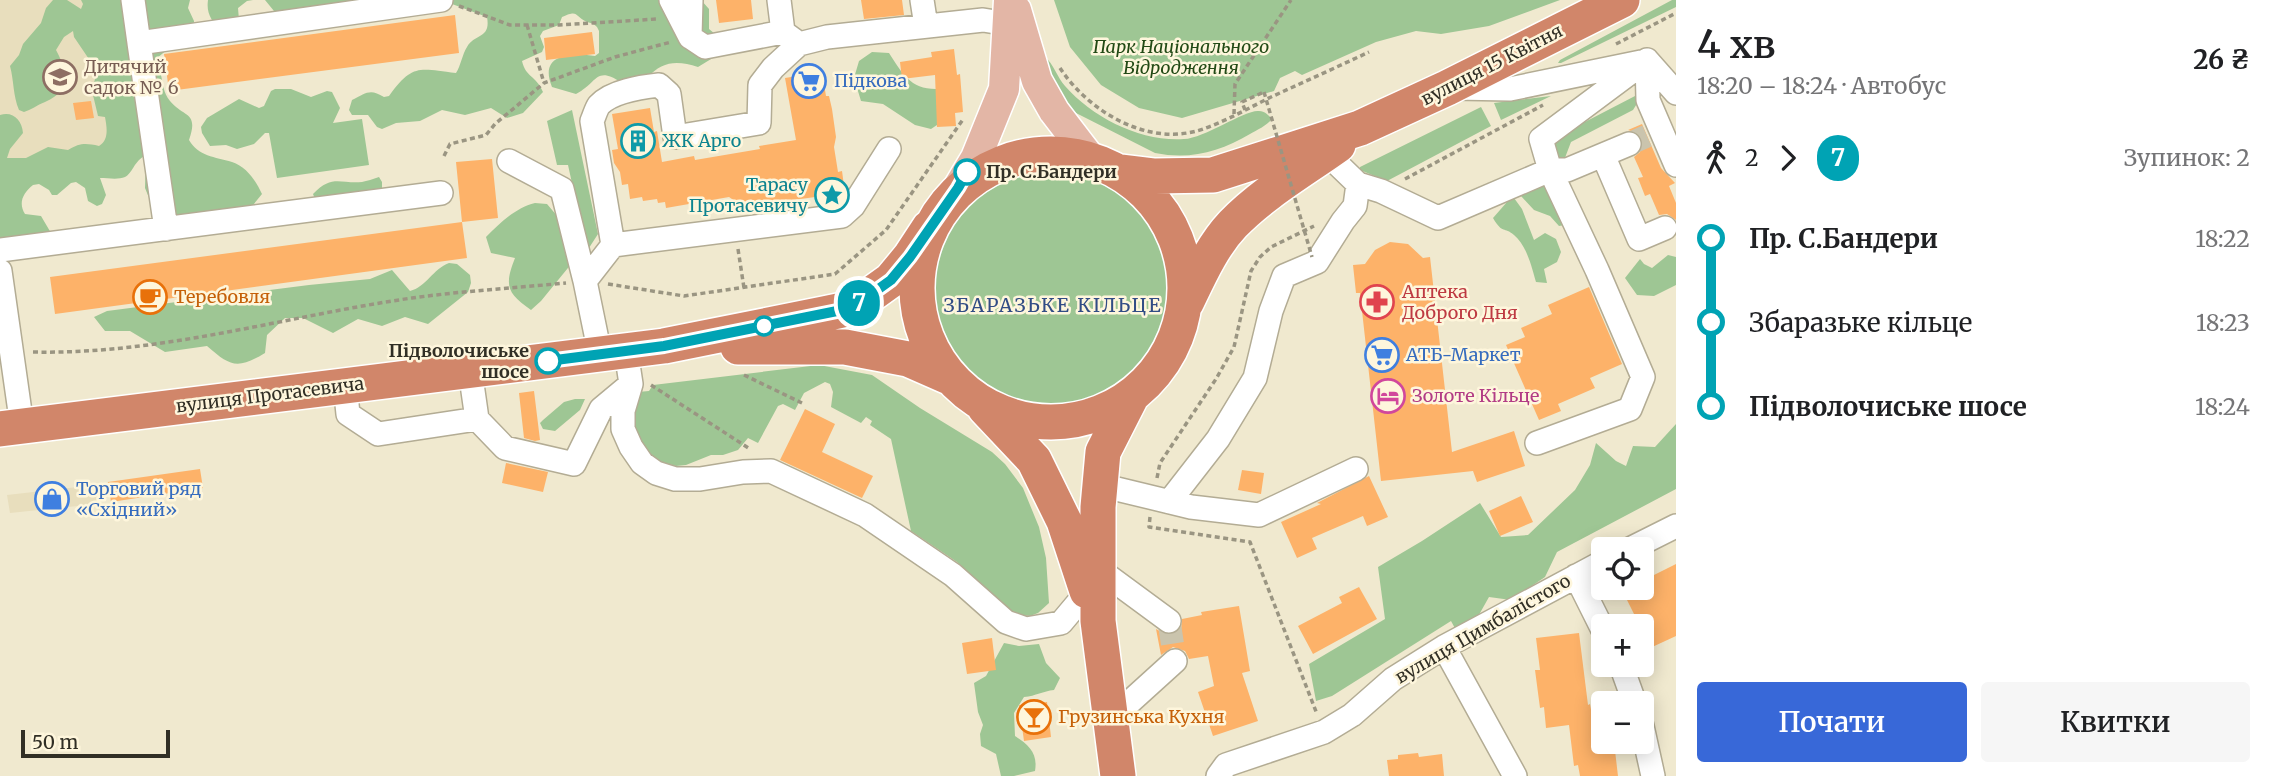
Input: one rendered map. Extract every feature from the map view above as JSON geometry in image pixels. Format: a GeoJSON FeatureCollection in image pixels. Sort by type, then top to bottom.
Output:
{"type":"FeatureCollection","features":[{"type":"Feature","properties":{"kind":"highway","name":"вулиця 15 Квітня"},"geometry":{"type":"LineString","coordinates":[[1122,172],[1154,176],[1213,175],[1360,128],[1447,88],[1622,0]]}},
{"type":"Feature","properties":{"kind":"highway","name":"вулиця 15 Квітня"},"geometry":{"type":"LineString","coordinates":[[1184,307],[1203,268],[1232,225],[1263,198],[1360,128]]}},
{"type":"Feature","properties":{"kind":"highway"},"geometry":{"type":"LineString","coordinates":[[958,188],[997,163],[1043,152],[1090,158],[1122,172],[1146,192],[1166,216],[1179,245],[1185,276],[1184,307],[1178,333],[1167,357],[1131,397],[1096,415],[1056,423],[1017,418],[980,403]]}},
{"type":"Feature","properties":{"kind":"highway","name":"вулиця Протасевича"},"geometry":{"type":"LineString","coordinates":[[11,428],[470,370],[626,368],[664,346],[852,308],[891,280],[958,188]]}},
{"type":"Feature","properties":{"kind":"highway"},"geometry":{"type":"LineString","coordinates":[[929,228],[917,266],[917,306],[928,344],[949,377],[980,403],[1034,460],[1064,521],[1094,594]]}},
{"type":"Feature","properties":{"kind":"highway","name":"вулиця Протасевича"},"geometry":{"type":"LineString","coordinates":[[664,346],[845,347],[908,359],[949,377]]}},
{"type":"Feature","properties":{"kind":"highway"},"geometry":{"type":"LineString","coordinates":[[1118,776],[1094,594],[1103,452],[1131,397]]}},
{"type":"Feature","properties":{"kind":"main road"},"geometry":{"type":"LineString","coordinates":[[1010,8],[1037,81],[1054,111],[1090,158]]}},
{"type":"Feature","properties":{"kind":"main road"},"geometry":{"type":"LineString","coordinates":[[958,188],[976,158],[1004,89],[1010,8]]}},
{"type":"Feature","properties":{"kind":"lane"},"geometry":{"type":"LineString","coordinates":[[133,0],[166,229]]}},
{"type":"Feature","properties":{"kind":"lane"},"geometry":{"type":"LineString","coordinates":[[139,43],[441,0]]}},
{"type":"Feature","properties":{"kind":"lane"},"geometry":{"type":"LineString","coordinates":[[671,0],[686,31],[705,47],[983,20],[1010,8]]}},
{"type":"Feature","properties":{"kind":"lane"},"geometry":{"type":"LineString","coordinates":[[686,31],[691,0]]}},
{"type":"Feature","properties":{"kind":"lane"},"geometry":{"type":"LineString","coordinates":[[613,245],[592,121],[599,106],[617,95],[637,88],[659,85],[669,94],[675,137],[759,122],[760,85],[791,38],[779,0]]}},
{"type":"Feature","properties":{"kind":"lane"},"geometry":{"type":"LineString","coordinates":[[922,0],[926,26]]}},
{"type":"Feature","properties":{"kind":"lane"},"geometry":{"type":"LineString","coordinates":[[1447,88],[1510,89],[1647,60]]}},
{"type":"Feature","properties":{"kind":"lane"},"geometry":{"type":"LineString","coordinates":[[1647,60],[1676,93]]}},
{"type":"Feature","properties":{"kind":"lane"},"geometry":{"type":"LineString","coordinates":[[1646,137],[1647,60]]}},
{"type":"Feature","properties":{"kind":"lane"},"geometry":{"type":"LineString","coordinates":[[1537,443],[1630,409],[1643,377],[1550,170],[1541,139],[1647,60]]}},
{"type":"Feature","properties":{"kind":"lane"},"geometry":{"type":"LineString","coordinates":[[1326,153],[1358,184],[1381,191],[1438,218],[1550,170],[1567,170],[1646,137]]}},
{"type":"Feature","properties":{"kind":"lane"},"geometry":{"type":"LineString","coordinates":[[1646,137],[1676,165]]}},
{"type":"Feature","properties":{"kind":"lane"},"geometry":{"type":"LineString","coordinates":[[585,281],[613,245],[842,216],[853,206],[889,149]]}},
{"type":"Feature","properties":{"kind":"lane"},"geometry":{"type":"LineString","coordinates":[[1602,155],[1639,239],[1665,228]]}},
{"type":"Feature","properties":{"kind":"lane"},"geometry":{"type":"LineString","coordinates":[[509,161],[562,189],[585,281],[626,368],[623,429],[642,463],[656,473],[675,480],[771,471],[865,515],[953,575],[1006,622],[1026,629],[1061,622],[1094,594],[1169,621]]}},
{"type":"Feature","properties":{"kind":"lane"},"geometry":{"type":"LineString","coordinates":[[1169,502],[1218,439],[1255,378],[1271,311],[1284,276],[1317,262],[1355,206],[1358,184]]}},
{"type":"Feature","properties":{"kind":"lane"},"geometry":{"type":"LineString","coordinates":[[0,250],[441,193]]}},
{"type":"Feature","properties":{"kind":"lane"},"geometry":{"type":"LineString","coordinates":[[0,271],[4,323],[12,351],[11,428]]}},
{"type":"Feature","properties":{"kind":"lane"},"geometry":{"type":"LineString","coordinates":[[470,370],[477,419],[505,448],[574,464],[601,409],[626,368]]}},
{"type":"Feature","properties":{"kind":"lane"},"geometry":{"type":"LineString","coordinates":[[345,385],[348,414],[378,434],[477,419]]}},
{"type":"Feature","properties":{"kind":"lane"},"geometry":{"type":"LineString","coordinates":[[1100,485],[1191,507],[1259,515],[1356,469]]}},
{"type":"Feature","properties":{"kind":"lane"},"geometry":{"type":"LineString","coordinates":[[1654,537],[1676,526]]}},
{"type":"Feature","properties":{"kind":"lane","name":"вулиця Цимбалістого"},"geometry":{"type":"LineString","coordinates":[[1218,776],[1227,765],[1324,732],[1352,715],[1393,679],[1444,647],[1591,568]]}},
{"type":"Feature","properties":{"kind":"lane"},"geometry":{"type":"LineString","coordinates":[[1576,576],[1595,614]]}},
{"type":"Feature","properties":{"kind":"lane"},"geometry":{"type":"LineString","coordinates":[[1444,647],[1515,776]]}},
{"type":"Feature","properties":{"kind":"lane"},"geometry":{"type":"LineString","coordinates":[[1111,719],[1175,661]]}},
{"type":"Feature","properties":{"kind":"lane"},"geometry":{"type":"LineString","coordinates":[[1648,754],[1653,776]]}},
{"type":"Feature","properties":{"kind":"path"},"geometry":{"type":"LineString","coordinates":[[441,0],[510,25],[657,19],[686,31]]}},
{"type":"Feature","properties":{"kind":"path"},"geometry":{"type":"LineString","coordinates":[[1234,115],[1235,84],[1291,0]]}},
{"type":"Feature","properties":{"kind":"path"},"geometry":{"type":"LineString","coordinates":[[527,25],[544,83]]}},
{"type":"Feature","properties":{"kind":"path"},"geometry":{"type":"LineString","coordinates":[[443,156],[450,144],[486,135],[495,124],[544,83],[686,31]]}},
{"type":"Feature","properties":{"kind":"path"},"geometry":{"type":"LineString","coordinates":[[1055,58],[1072,86],[1090,104],[1143,131],[1169,134],[1201,130],[1369,52]]}},
{"type":"Feature","properties":{"kind":"path"},"geometry":{"type":"LineString","coordinates":[[1245,110],[1242,102],[1264,92],[1312,257]]}},
{"type":"Feature","properties":{"kind":"path"},"geometry":{"type":"LineString","coordinates":[[735,230],[744,288]]}},
{"type":"Feature","properties":{"kind":"path"},"geometry":{"type":"LineString","coordinates":[[12,351],[68,353],[151,344],[411,298],[585,281],[684,296]]}},
{"type":"Feature","properties":{"kind":"path"},"geometry":{"type":"LineString","coordinates":[[626,368],[758,455],[771,471]]}},
{"type":"Feature","properties":{"kind":"path"},"geometry":{"type":"LineString","coordinates":[[734,370],[802,403]]}},
{"type":"Feature","properties":{"kind":"path"},"geometry":{"type":"LineString","coordinates":[[1149,527],[1250,542],[1324,732]]}},
{"type":"Feature","properties":{"kind":"shaded area","name":"Дитячий садок № 6"},"geometry":{"type":"Polygon","coordinates":[[[0,0],[109,0],[130,154],[0,171],[0,0]]]}},
{"type":"Feature","properties":{"kind":"shaded area","name":"Торговий ряд «Східний»"},"geometry":{"type":"Polygon","coordinates":[[[95,485],[97,504],[10,513],[7,495],[95,485]]]}},
{"type":"Feature","properties":{"kind":"green space"},"geometry":{"type":"Polygon","coordinates":[[[53,0],[67,0],[81,9],[81,0],[190,0],[188,8],[194,27],[156,59],[157,64],[168,98],[191,119],[192,131],[189,140],[193,145],[208,155],[237,164],[247,171],[257,184],[262,194],[249,210],[196,226],[156,215],[145,188],[146,155],[125,177],[100,178],[106,195],[102,204],[97,206],[88,201],[85,188],[76,182],[57,195],[52,195],[39,184],[33,185],[23,198],[23,210],[25,214],[41,216],[51,233],[0,237],[0,115],[13,116],[19,121],[23,133],[10,149],[7,158],[26,158],[48,147],[68,150],[83,144],[99,146],[106,137],[105,117],[98,116],[92,91],[97,71],[74,37],[73,31],[64,37],[56,50],[65,73],[64,86],[60,92],[29,110],[19,110],[10,66],[19,55],[23,44],[41,23],[46,8],[53,0]]]}},
{"type":"Feature","properties":{"kind":"green space"},"geometry":{"type":"Polygon","coordinates":[[[208,0],[253,0],[238,8],[239,20],[221,31],[210,17],[208,0]]]}},
{"type":"Feature","properties":{"kind":"green space"},"geometry":{"type":"Polygon","coordinates":[[[265,0],[366,0],[280,25],[265,0]]]}},
{"type":"Feature","properties":{"kind":"green space"},"geometry":{"type":"Polygon","coordinates":[[[396,0],[701,0],[709,9],[709,29],[727,44],[716,56],[698,67],[683,63],[664,65],[647,78],[622,83],[601,76],[576,94],[552,87],[550,67],[553,61],[568,56],[595,56],[599,53],[599,31],[594,24],[571,14],[562,17],[559,25],[543,31],[540,36],[544,47],[542,52],[522,61],[526,71],[543,92],[523,113],[507,118],[491,108],[465,115],[442,110],[420,121],[396,123],[382,129],[377,127],[368,115],[352,115],[349,110],[352,100],[368,92],[389,96],[404,78],[418,71],[456,73],[467,47],[485,32],[488,24],[487,17],[452,4],[396,0]]]}},
{"type":"Feature","properties":{"kind":"green space","name":"Парк Національного Відродження"},"geometry":{"type":"Polygon","coordinates":[[[1054,0],[1560,0],[1489,26],[1441,34],[1416,31],[1376,42],[1302,75],[1295,71],[1280,78],[1274,91],[1182,118],[1139,108],[1101,85],[1070,47],[1054,0]]]}},
{"type":"Feature","properties":{"kind":"green space"},"geometry":{"type":"Polygon","coordinates":[[[1676,0],[1676,7],[1558,63],[1560,60],[1676,0]]]}},
{"type":"Feature","properties":{"kind":"green space"},"geometry":{"type":"Polygon","coordinates":[[[872,52],[889,53],[913,83],[936,89],[943,121],[931,129],[915,125],[883,104],[861,101],[854,78],[859,61],[872,52]]]}},
{"type":"Feature","properties":{"kind":"green space"},"geometry":{"type":"Polygon","coordinates":[[[1044,56],[1076,98],[1104,118],[1135,132],[1168,139],[1184,139],[1203,134],[1253,112],[1263,112],[1272,119],[1261,128],[1216,150],[1180,156],[1155,153],[1076,113],[1053,90],[1044,56]]]}},
{"type":"Feature","properties":{"kind":"green space"},"geometry":{"type":"Polygon","coordinates":[[[291,89],[311,97],[327,91],[332,92],[340,108],[333,123],[362,119],[369,165],[277,178],[269,133],[265,133],[254,144],[237,149],[226,145],[210,146],[201,127],[207,118],[239,99],[259,108],[264,106],[271,91],[291,89]]]}},
{"type":"Feature","properties":{"kind":"green space"},"geometry":{"type":"Polygon","coordinates":[[[1551,96],[1501,120],[1494,103],[1551,96]]]}},
{"type":"Feature","properties":{"kind":"green space"},"geometry":{"type":"Polygon","coordinates":[[[1635,96],[1638,102],[1633,110],[1571,142],[1563,163],[1557,165],[1549,143],[1554,138],[1635,96]]]}},
{"type":"Feature","properties":{"kind":"green space"},"geometry":{"type":"Polygon","coordinates":[[[1481,107],[1491,126],[1387,181],[1360,170],[1360,167],[1481,107]]]}},
{"type":"Feature","properties":{"kind":"green space"},"geometry":{"type":"Polygon","coordinates":[[[572,110],[598,234],[587,251],[568,165],[557,165],[547,121],[572,110]]]}},
{"type":"Feature","properties":{"kind":"green space","name":"ЗБАРАЗЬКЕ КІЛЬЦЕ"},"geometry":{"type":"Polygon","coordinates":[[[1049,171],[1094,180],[1124,198],[1140,214],[1162,255],[1167,289],[1158,334],[1140,364],[1124,380],[1083,402],[1049,407],[1004,398],[974,380],[958,364],[936,323],[931,289],[940,244],[958,214],[974,198],[1015,176],[1049,171]]]}},
{"type":"Feature","properties":{"kind":"green space"},"geometry":{"type":"Polygon","coordinates":[[[379,177],[382,193],[317,204],[313,194],[331,182],[362,182],[379,177]]]}},
{"type":"Feature","properties":{"kind":"green space"},"geometry":{"type":"Polygon","coordinates":[[[1544,182],[1565,225],[1559,226],[1550,216],[1534,210],[1521,196],[1525,189],[1544,182]]]}},
{"type":"Feature","properties":{"kind":"green space"},"geometry":{"type":"Polygon","coordinates":[[[1514,198],[1522,209],[1534,240],[1545,233],[1556,239],[1561,252],[1557,262],[1544,269],[1547,283],[1536,282],[1522,245],[1511,232],[1499,227],[1493,218],[1514,198]]]}},
{"type":"Feature","properties":{"kind":"green space"},"geometry":{"type":"Polygon","coordinates":[[[535,203],[547,204],[558,217],[572,263],[531,310],[517,299],[510,288],[509,276],[515,258],[491,253],[486,237],[514,212],[535,203]]]}},
{"type":"Feature","properties":{"kind":"green space"},"geometry":{"type":"Polygon","coordinates":[[[1668,255],[1676,257],[1676,285],[1654,296],[1637,295],[1625,278],[1640,259],[1652,268],[1668,255]]]}},
{"type":"Feature","properties":{"kind":"green space"},"geometry":{"type":"Polygon","coordinates":[[[449,263],[457,264],[470,275],[468,292],[428,324],[405,317],[382,326],[358,319],[333,333],[303,318],[285,318],[267,335],[265,353],[240,364],[222,358],[207,346],[165,352],[130,331],[105,331],[94,317],[107,311],[370,279],[392,270],[410,291],[421,286],[438,269],[449,263]]]}},
{"type":"Feature","properties":{"kind":"green space"},"geometry":{"type":"Polygon","coordinates":[[[819,365],[872,375],[992,452],[1005,464],[1023,488],[1039,527],[1046,558],[1049,603],[1030,616],[1012,614],[957,562],[911,531],[891,439],[870,425],[872,421],[866,417],[861,423],[831,407],[833,392],[830,384],[825,382],[804,393],[795,410],[783,404],[778,406],[758,443],[748,438],[738,450],[723,455],[711,455],[686,465],[676,466],[655,460],[647,454],[631,422],[638,392],[649,391],[653,385],[819,365]]]}},
{"type":"Feature","properties":{"kind":"green space"},"geometry":{"type":"Polygon","coordinates":[[[585,399],[580,410],[555,431],[543,429],[540,423],[543,420],[564,402],[585,399]]]}},
{"type":"Feature","properties":{"kind":"green space"},"geometry":{"type":"Polygon","coordinates":[[[1676,424],[1676,489],[1557,552],[1545,577],[1511,600],[1489,597],[1463,643],[1451,621],[1332,696],[1316,701],[1309,664],[1385,619],[1378,567],[1480,503],[1501,537],[1528,535],[1575,490],[1590,465],[1596,443],[1616,461],[1626,466],[1633,446],[1655,447],[1676,424]]]}},
{"type":"Feature","properties":{"kind":"green space"},"geometry":{"type":"Polygon","coordinates":[[[1004,643],[1019,646],[1039,644],[1046,663],[1060,678],[1054,690],[1024,697],[1014,713],[1015,736],[1031,750],[1036,765],[1035,771],[1014,776],[1001,776],[996,754],[981,746],[980,734],[983,725],[978,712],[974,683],[986,676],[1004,643]]]}},
{"type":"Feature","properties":{"kind":"building"},"geometry":{"type":"Polygon","coordinates":[[[716,0],[751,0],[753,19],[719,23],[716,0]]]}},
{"type":"Feature","properties":{"kind":"building"},"geometry":{"type":"Polygon","coordinates":[[[861,0],[902,0],[904,15],[864,19],[861,0]]]}},
{"type":"Feature","properties":{"kind":"building"},"geometry":{"type":"Polygon","coordinates":[[[455,15],[459,53],[169,91],[164,54],[455,15]]]}},
{"type":"Feature","properties":{"kind":"building"},"geometry":{"type":"Polygon","coordinates":[[[592,32],[595,54],[546,60],[544,38],[592,32]]]}},
{"type":"Feature","properties":{"kind":"building"},"geometry":{"type":"Polygon","coordinates":[[[954,49],[957,75],[960,74],[963,112],[955,113],[956,126],[937,127],[935,75],[902,79],[900,62],[932,57],[931,52],[954,49]]]}},
{"type":"Feature","properties":{"kind":"building","name":"ЖК Арго"},"geometry":{"type":"Polygon","coordinates":[[[822,72],[826,96],[829,96],[832,109],[838,172],[842,171],[845,193],[763,204],[738,203],[729,197],[666,208],[665,202],[658,203],[657,199],[630,199],[628,184],[622,185],[620,172],[614,163],[612,150],[618,149],[612,114],[650,108],[662,162],[694,156],[695,160],[760,149],[759,146],[796,140],[785,78],[822,72]]]}},
{"type":"Feature","properties":{"kind":"building"},"geometry":{"type":"Polygon","coordinates":[[[91,101],[94,118],[76,120],[73,103],[91,101]]]}},
{"type":"Feature","properties":{"kind":"building"},"geometry":{"type":"Polygon","coordinates":[[[1642,124],[1661,168],[1675,183],[1669,186],[1676,203],[1676,220],[1667,214],[1659,215],[1650,194],[1645,196],[1638,178],[1643,177],[1634,157],[1640,152],[1642,139],[1637,133],[1628,130],[1642,124]]]}},
{"type":"Feature","properties":{"kind":"building"},"geometry":{"type":"Polygon","coordinates":[[[492,159],[498,218],[462,222],[456,162],[492,159]]]}},
{"type":"Feature","properties":{"kind":"building"},"geometry":{"type":"Polygon","coordinates":[[[462,222],[467,258],[55,314],[50,277],[462,222]]]}},
{"type":"Feature","properties":{"kind":"building"},"geometry":{"type":"Polygon","coordinates":[[[1390,242],[1408,244],[1423,258],[1430,257],[1452,452],[1514,431],[1525,466],[1477,482],[1473,471],[1381,481],[1360,293],[1356,293],[1353,265],[1365,264],[1375,250],[1390,242]]]}},
{"type":"Feature","properties":{"kind":"building"},"geometry":{"type":"Polygon","coordinates":[[[1589,287],[1622,364],[1590,378],[1595,388],[1558,404],[1561,411],[1539,420],[1506,345],[1525,337],[1521,328],[1552,314],[1548,305],[1589,287]]]}},
{"type":"Feature","properties":{"kind":"building"},"geometry":{"type":"Polygon","coordinates":[[[534,391],[540,440],[535,441],[524,438],[519,393],[534,391]]]}},
{"type":"Feature","properties":{"kind":"building"},"geometry":{"type":"Polygon","coordinates":[[[805,409],[835,424],[822,452],[873,476],[862,498],[780,460],[805,409]]]}},
{"type":"Feature","properties":{"kind":"building"},"geometry":{"type":"Polygon","coordinates":[[[506,463],[548,472],[543,492],[502,483],[506,463]]]}},
{"type":"Feature","properties":{"kind":"building"},"geometry":{"type":"Polygon","coordinates":[[[200,469],[203,488],[111,502],[108,482],[200,469]]]}},
{"type":"Feature","properties":{"kind":"building"},"geometry":{"type":"Polygon","coordinates":[[[1242,470],[1264,473],[1261,494],[1238,490],[1242,470]]]}},
{"type":"Feature","properties":{"kind":"building"},"geometry":{"type":"Polygon","coordinates":[[[1369,476],[1388,517],[1367,526],[1363,516],[1312,538],[1317,549],[1297,558],[1281,522],[1321,504],[1317,503],[1369,476]]]}},
{"type":"Feature","properties":{"kind":"building"},"geometry":{"type":"Polygon","coordinates":[[[1521,496],[1533,522],[1500,536],[1489,511],[1521,496]]]}},
{"type":"Feature","properties":{"kind":"building"},"geometry":{"type":"Polygon","coordinates":[[[1676,564],[1676,636],[1654,646],[1654,614],[1634,614],[1627,600],[1654,600],[1654,575],[1676,564]]]}},
{"type":"Feature","properties":{"kind":"building"},"geometry":{"type":"Polygon","coordinates":[[[1359,587],[1377,619],[1313,654],[1298,626],[1342,603],[1339,597],[1359,587]]]}},
{"type":"Feature","properties":{"kind":"building"},"geometry":{"type":"Polygon","coordinates":[[[1239,606],[1250,671],[1242,673],[1258,721],[1213,736],[1198,692],[1214,686],[1208,656],[1189,659],[1185,651],[1173,647],[1161,655],[1156,629],[1167,635],[1174,634],[1181,629],[1182,619],[1202,615],[1201,612],[1239,606]]]}},
{"type":"Feature","properties":{"kind":"building"},"geometry":{"type":"Polygon","coordinates":[[[1579,633],[1588,705],[1590,704],[1591,710],[1591,754],[1615,754],[1618,776],[1580,776],[1578,765],[1574,766],[1569,725],[1546,728],[1544,707],[1540,708],[1535,670],[1540,670],[1536,638],[1579,633]]]}},
{"type":"Feature","properties":{"kind":"building"},"geometry":{"type":"Polygon","coordinates":[[[992,638],[996,670],[967,674],[962,643],[992,638]]]}},
{"type":"Feature","properties":{"kind":"building"},"geometry":{"type":"Polygon","coordinates":[[[1047,702],[1051,737],[1024,741],[1019,705],[1047,702]]]}},
{"type":"Feature","properties":{"kind":"building"},"geometry":{"type":"Polygon","coordinates":[[[1418,753],[1419,757],[1442,754],[1444,776],[1389,776],[1387,760],[1398,759],[1398,755],[1418,753]]]}},
{"type":"Feature","properties":{"kind":"tunnel"},"geometry":{"type":"LineString","coordinates":[[1629,144],[1647,136]]}},
{"type":"Feature","properties":{"kind":"tunnel"},"geometry":{"type":"LineString","coordinates":[[1169,621],[1175,661]]}},
{"type":"Feature","properties":{"kind":"bus line","name":"7"},"geometry":{"type":"LineString","coordinates":[[548,361],[664,346],[852,308],[891,280],[910,257],[967,172]]}},
{"type":"Feature","properties":{"kind":"place","name":"Дитячий садок № 6"},"geometry":{"type":"Point","coordinates":[60,77]}},
{"type":"Feature","properties":{"kind":"place","name":"Підкова"},"geometry":{"type":"Point","coordinates":[809,81]}},
{"type":"Feature","properties":{"kind":"place","name":"ЖК Арго"},"geometry":{"type":"Point","coordinates":[638,141]}},
{"type":"Feature","properties":{"kind":"place","name":"Пр. С.Бандери"},"geometry":{"type":"Point","coordinates":[967,172]}},
{"type":"Feature","properties":{"kind":"place","name":"Тарасу Протасевичу"},"geometry":{"type":"Point","coordinates":[832,195]}},
{"type":"Feature","properties":{"kind":"place","name":"Теребовля"},"geometry":{"type":"Point","coordinates":[150,297]}},
{"type":"Feature","properties":{"kind":"place","name":"Аптека Доброго Дня"},"geometry":{"type":"Point","coordinates":[1377,302]}},
{"type":"Feature","properties":{"kind":"place","name":"АТБ-Маркет"},"geometry":{"type":"Point","coordinates":[1382,355]}},
{"type":"Feature","properties":{"kind":"place","name":"Підволочиське шосе"},"geometry":{"type":"Point","coordinates":[548,361]}},
{"type":"Feature","properties":{"kind":"place","name":"Золоте Кільце"},"geometry":{"type":"Point","coordinates":[1388,396]}},
{"type":"Feature","properties":{"kind":"place","name":"Торговий ряд «Східний»"},"geometry":{"type":"Point","coordinates":[52,499]}},
{"type":"Feature","properties":{"kind":"place","name":"Грузинська Кухня"},"geometry":{"type":"Point","coordinates":[1034,717]}},
{"type":"Feature","properties":{"kind":"district","name":"ЗБАРАЗЬКЕ КІЛЬЦЕ"},"geometry":{"type":"Point","coordinates":[1053,305]}}]}
